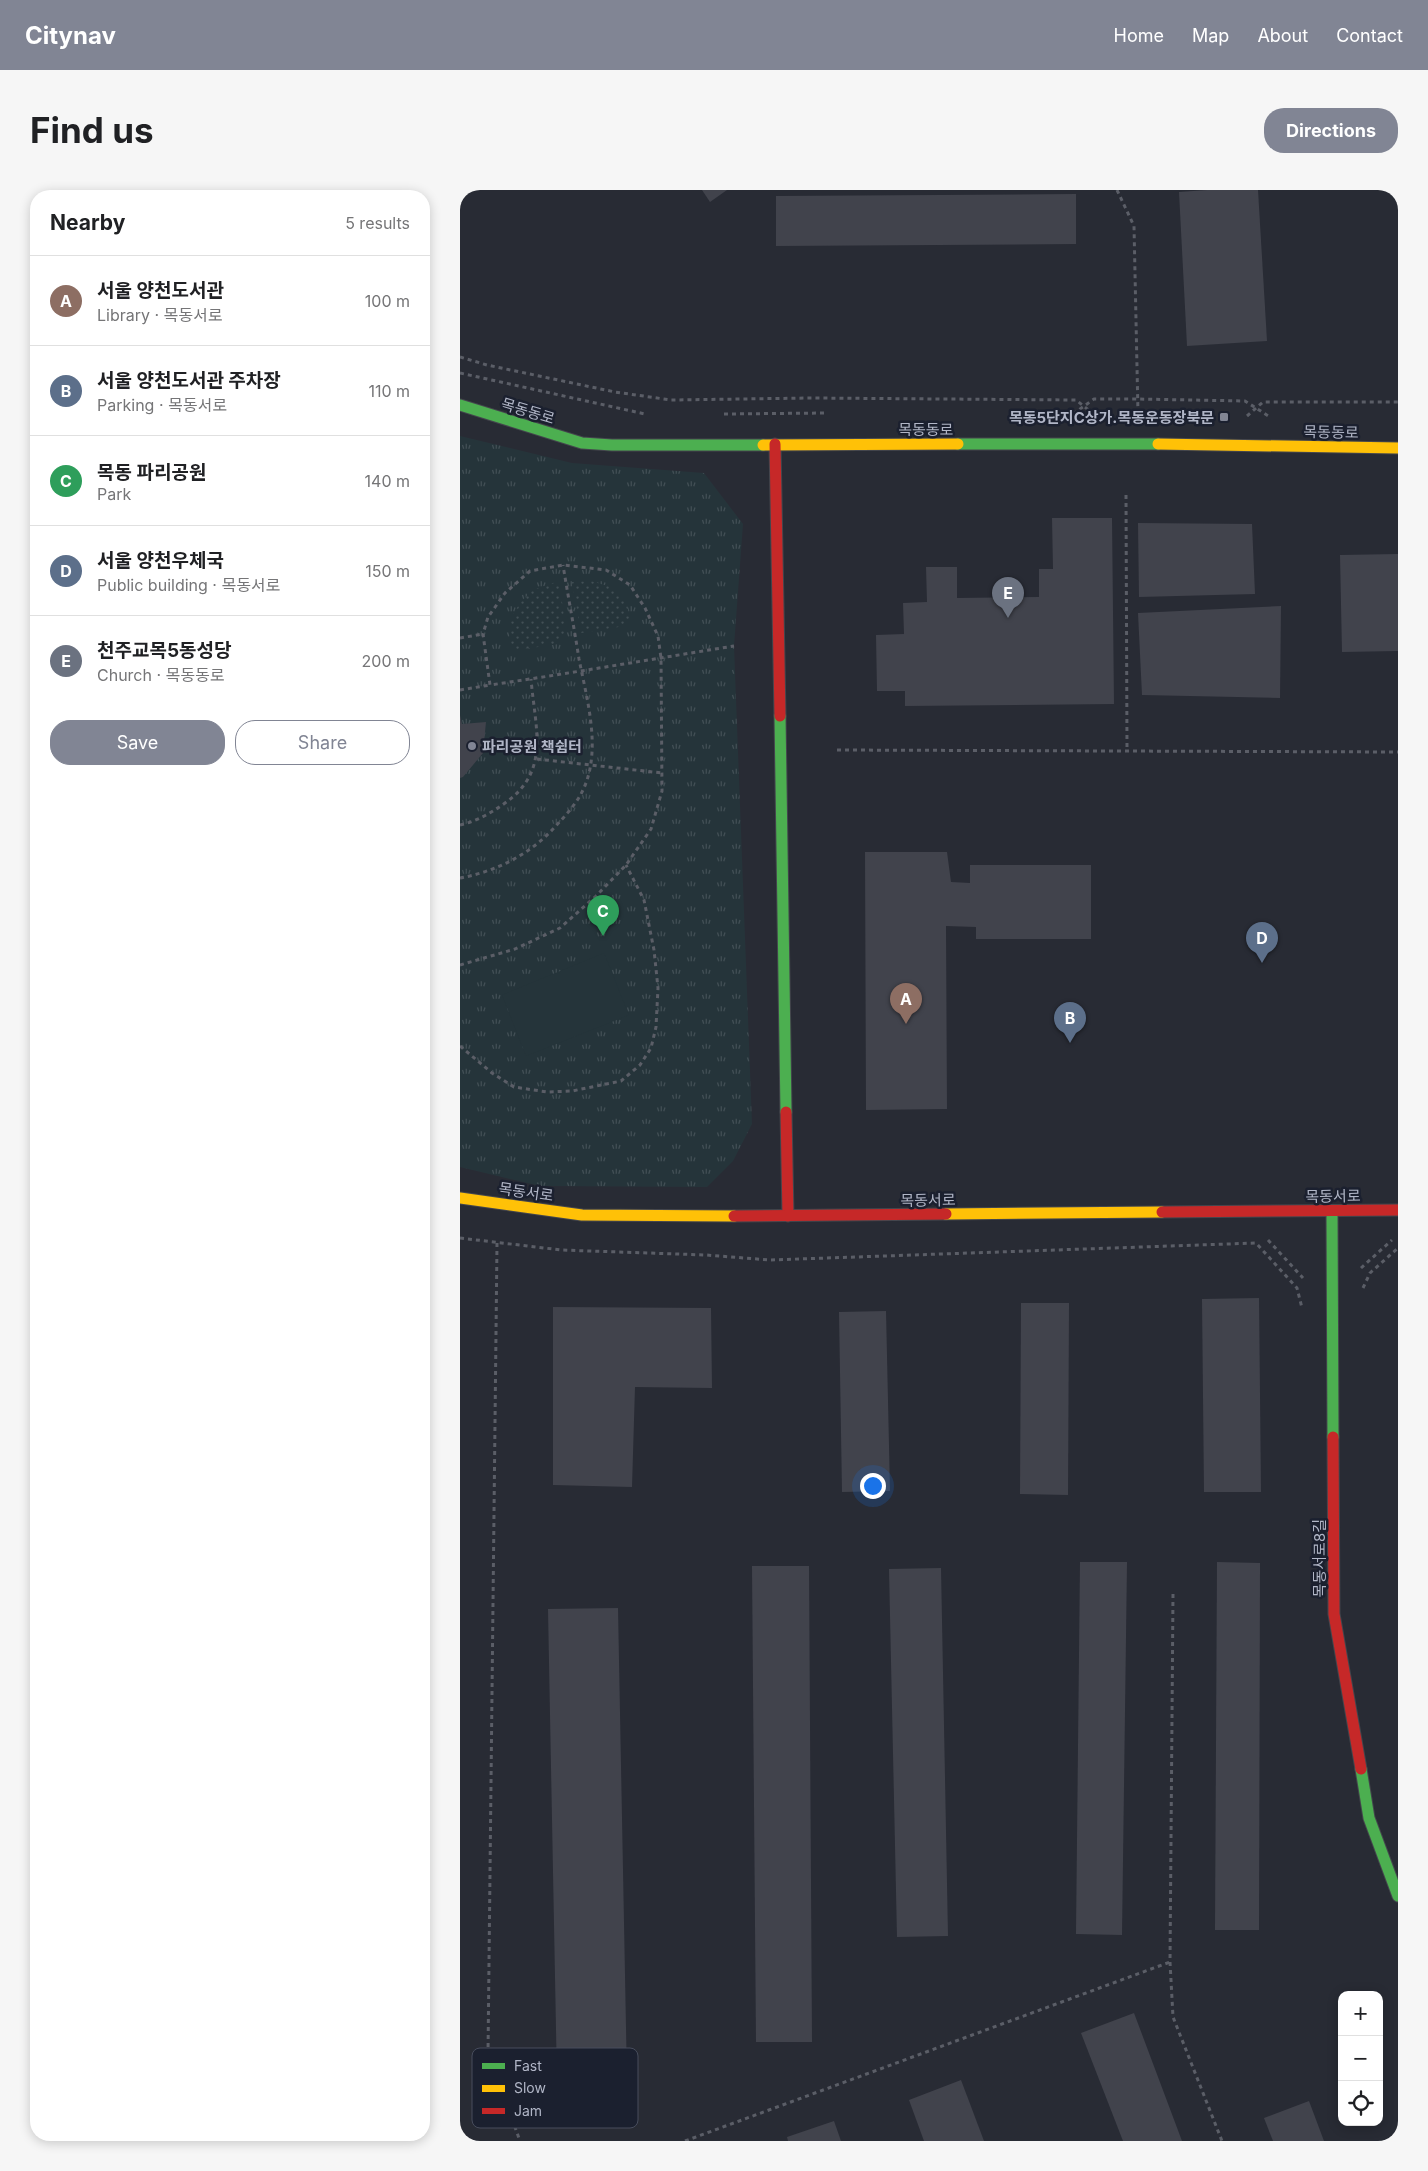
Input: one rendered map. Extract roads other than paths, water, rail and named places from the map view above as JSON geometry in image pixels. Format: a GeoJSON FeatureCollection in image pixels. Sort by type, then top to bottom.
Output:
{"type":"FeatureCollection","features":[{"type":"Feature","properties":{"kind":"main road","name":"목동동로"},"geometry":{"type":"LineString","coordinates":[[460,405],[582,443],[612,445],[1133,444],[1398,448]]}},
{"type":"Feature","properties":{"kind":"main road"},"geometry":{"type":"LineString","coordinates":[[775,444],[788,1216]]}},
{"type":"Feature","properties":{"kind":"main road","name":"목동서로"},"geometry":{"type":"LineString","coordinates":[[460,1198],[582,1215],[788,1216],[1398,1210]]}},
{"type":"Feature","properties":{"kind":"main road","name":"목동서로8길"},"geometry":{"type":"LineString","coordinates":[[1332,1211],[1334,1614],[1369,1818],[1398,1896]]}},
{"type":"Feature","properties":{"kind":"place","name":"목동5단지C상가.목동운동장북문"},"geometry":{"type":"Point","coordinates":[1224,417]}},
{"type":"Feature","properties":{"kind":"place","name":"천주교목5동성당"},"geometry":{"type":"Point","coordinates":[1008,618]}},
{"type":"Feature","properties":{"kind":"place","name":"파리공원 책쉼터"},"geometry":{"type":"Point","coordinates":[472,746]}},
{"type":"Feature","properties":{"kind":"place","name":"목동 파리공원"},"geometry":{"type":"Point","coordinates":[603,936]}},
{"type":"Feature","properties":{"kind":"place","name":"서울 양천우체국"},"geometry":{"type":"Point","coordinates":[1262,963]}},
{"type":"Feature","properties":{"kind":"place","name":"서울 양천도서관"},"geometry":{"type":"Point","coordinates":[906,1024]}},
{"type":"Feature","properties":{"kind":"place","name":"서울 양천도서관 주차장"},"geometry":{"type":"Point","coordinates":[1070,1043]}}]}
